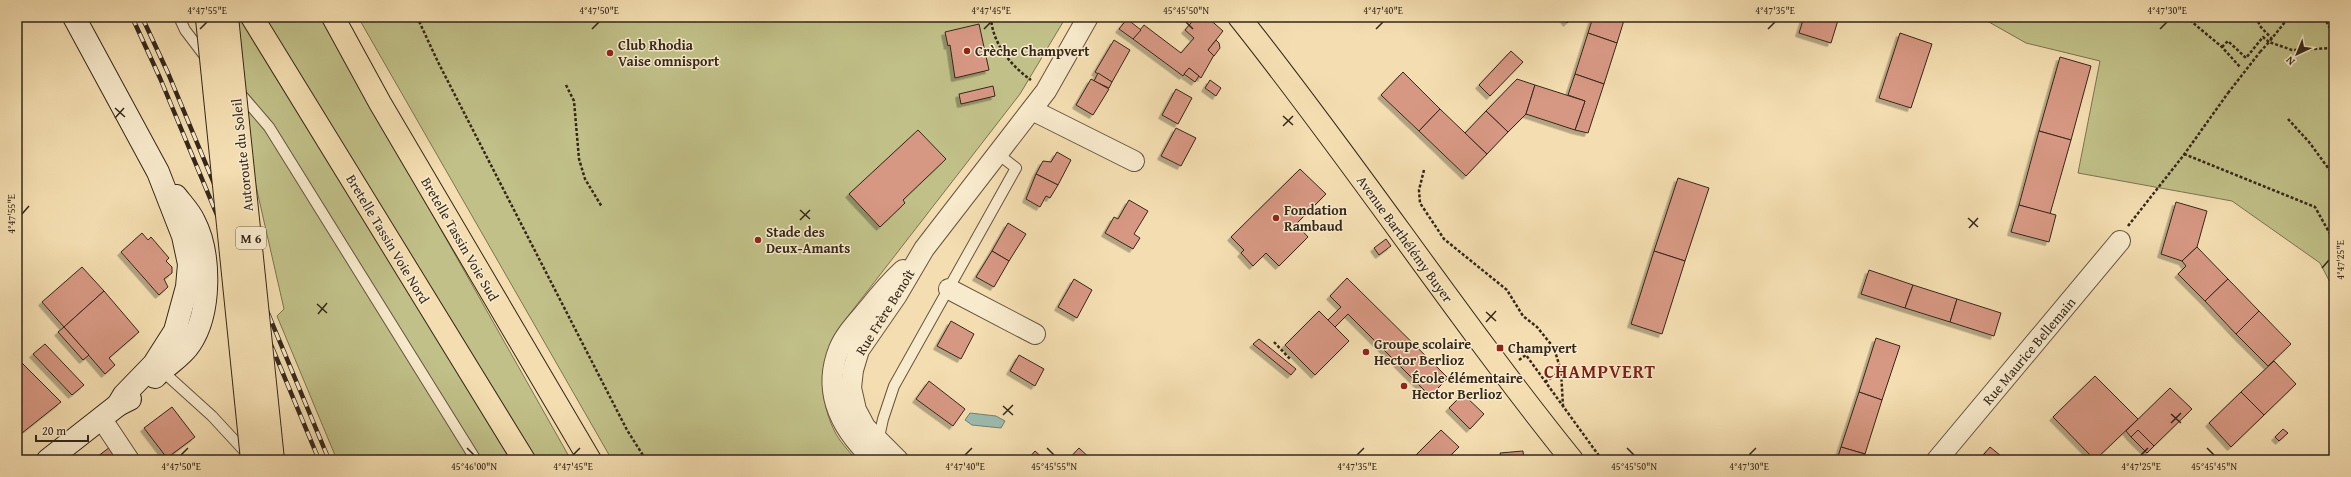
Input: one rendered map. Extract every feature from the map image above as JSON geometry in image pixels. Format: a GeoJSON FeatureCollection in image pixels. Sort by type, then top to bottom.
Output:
{"type":"FeatureCollection","features":[{"type":"Feature","properties":{"kind":"main road"},"geometry":{"type":"LineString","coordinates":[[48,460],[118,405],[142,390],[158,367],[175,331],[187,287],[189,264],[183,236],[158,172],[74,17]]}},
{"type":"Feature","properties":{"kind":"main road","name":"Bretelle Tassin Voie Nord"},"geometry":{"type":"LineString","coordinates":[[252,17],[524,460]]}},
{"type":"Feature","properties":{"kind":"main road","name":"Bretelle Tassin Voie Sud"},"geometry":{"type":"LineString","coordinates":[[332,17],[380,103],[590,460]]}},
{"type":"Feature","properties":{"kind":"main road","name":"Avenue Barthélémy Buyer"},"geometry":{"type":"LineString","coordinates":[[1239,17],[1294,88],[1500,367],[1572,460]]}},
{"type":"Feature","properties":{"kind":"main road","name":"Autoroute du Soleil"},"geometry":{"type":"LineString","coordinates":[[217,18],[252,460]]}},
{"type":"Feature","properties":{"kind":"main road","name":"Autoroute du Soleil"},"geometry":{"type":"LineString","coordinates":[[217,18],[273,460]]}},
{"type":"Feature","properties":{"kind":"street","name":"Rue Frère Benoît"},"geometry":{"type":"LineString","coordinates":[[898,460],[875,455],[857,445],[837,413],[834,395],[834,369],[839,348],[852,329],[890,282],[924,249],[1032,110],[1046,91],[1088,17]]}},
{"type":"Feature","properties":{"kind":"street"},"geometry":{"type":"LineString","coordinates":[[1032,110],[1134,161]]}},
{"type":"Feature","properties":{"kind":"street","name":"Rue Maurice Bellemain"},"geometry":{"type":"LineString","coordinates":[[1937,460],[2124,234]]}},
{"type":"Feature","properties":{"kind":"street"},"geometry":{"type":"LineString","coordinates":[[949,289],[1035,334]]}},
{"type":"Feature","properties":{"kind":"street"},"geometry":{"type":"LineString","coordinates":[[101,418],[130,460]]}},
{"type":"Feature","properties":{"kind":"lane"},"geometry":{"type":"LineString","coordinates":[[179,17],[185,30],[203,55],[233,85],[269,127],[476,460]]}},
{"type":"Feature","properties":{"kind":"lane"},"geometry":{"type":"LineString","coordinates":[[875,455],[883,419],[894,386],[1016,168],[998,154]]}},
{"type":"Feature","properties":{"kind":"lane"},"geometry":{"type":"LineString","coordinates":[[158,367],[212,416],[252,460]]}},
{"type":"Feature","properties":{"kind":"path"},"geometry":{"type":"LineString","coordinates":[[417,17],[438,62],[616,408],[646,460]]}},
{"type":"Feature","properties":{"kind":"path"},"geometry":{"type":"LineString","coordinates":[[991,17],[998,43],[1007,58],[1032,81]]}},
{"type":"Feature","properties":{"kind":"path"},"geometry":{"type":"LineString","coordinates":[[2186,17],[2222,47],[2240,67]]}},
{"type":"Feature","properties":{"kind":"path"},"geometry":{"type":"LineString","coordinates":[[2256,17],[2260,26],[2272,39]]}},
{"type":"Feature","properties":{"kind":"path"},"geometry":{"type":"LineString","coordinates":[[2124,234],[2228,93],[2289,17]]}},
{"type":"Feature","properties":{"kind":"path"},"geometry":{"type":"LineString","coordinates":[[2324,17],[2334,36]]}},
{"type":"Feature","properties":{"kind":"path"},"geometry":{"type":"LineString","coordinates":[[2222,47],[2228,41],[2246,58],[2263,37],[2269,42],[2292,50],[2334,48]]}},
{"type":"Feature","properties":{"kind":"path"},"geometry":{"type":"LineString","coordinates":[[566,85],[574,101],[579,159],[585,179],[602,207]]}},
{"type":"Feature","properties":{"kind":"path"},"geometry":{"type":"LineString","coordinates":[[2288,119],[2309,142],[2334,176]]}},
{"type":"Feature","properties":{"kind":"path"},"geometry":{"type":"LineString","coordinates":[[2184,154],[2315,207],[2334,241]]}},
{"type":"Feature","properties":{"kind":"path"},"geometry":{"type":"LineString","coordinates":[[1424,170],[1419,190],[1420,203],[1444,239],[1507,290],[1523,316],[1538,327],[1554,348],[1561,371],[1563,406]]}},
{"type":"Feature","properties":{"kind":"path"},"geometry":{"type":"LineString","coordinates":[[1274,342],[1292,360]]}},
{"type":"Feature","properties":{"kind":"path"},"geometry":{"type":"LineString","coordinates":[[1519,360],[1526,355],[1602,460]]}},
{"type":"Feature","properties":{"kind":"path"},"geometry":{"type":"LineString","coordinates":[[1545,382],[1561,371]]}},
{"type":"Feature","properties":{"kind":"path"},"geometry":{"type":"LineString","coordinates":[[1551,404],[1558,399]]}},
{"type":"Feature","properties":{"kind":"shaded area"},"geometry":{"type":"Polygon","coordinates":[[[238,17],[321,17],[571,460],[337,460],[277,316],[284,309],[245,138],[249,123],[238,17]]]}},
{"type":"Feature","properties":{"kind":"shaded area"},"geometry":{"type":"Polygon","coordinates":[[[358,17],[1066,17],[1020,94],[845,320],[838,333],[832,346],[825,374],[825,402],[828,416],[836,434],[856,460],[612,460],[358,17]]]}},
{"type":"Feature","properties":{"kind":"shaded area"},"geometry":{"type":"Polygon","coordinates":[[[1980,17],[2334,17],[2334,290],[2320,263],[2232,201],[2078,173],[2100,61],[2026,43],[1980,17]]]}},
{"type":"Feature","properties":{"kind":"shaded area"},"geometry":{"type":"Polygon","coordinates":[[[970,413],[996,416],[1005,421],[1001,428],[972,425],[965,420],[970,413]]]}},
{"type":"Feature","properties":{"kind":"building"},"geometry":{"type":"Polygon","coordinates":[[[1196,17],[1207,17],[1223,31],[1208,50],[1214,55],[1201,78],[1189,68],[1183,76],[1133,39],[1144,25],[1181,53],[1194,38],[1185,30],[1196,17]]]}},
{"type":"Feature","properties":{"kind":"building"},"geometry":{"type":"Polygon","coordinates":[[[1565,17],[1573,17],[1567,23],[1564,19],[1565,17]]]}},
{"type":"Feature","properties":{"kind":"building"},"geometry":{"type":"Polygon","coordinates":[[[1593,17],[1625,17],[1617,43],[1588,33],[1593,17]]]}},
{"type":"Feature","properties":{"kind":"building"},"geometry":{"type":"Polygon","coordinates":[[[1804,17],[1839,17],[1831,43],[1799,33],[1804,17]]]}},
{"type":"Feature","properties":{"kind":"building"},"geometry":{"type":"Polygon","coordinates":[[[1127,19],[1141,30],[1133,39],[1119,29],[1127,19]]]}},
{"type":"Feature","properties":{"kind":"building","name":"Crèche Champvert"},"geometry":{"type":"Polygon","coordinates":[[[979,24],[989,70],[955,78],[950,45],[948,46],[945,32],[979,24]]]}},
{"type":"Feature","properties":{"kind":"building"},"geometry":{"type":"Polygon","coordinates":[[[1588,33],[1617,43],[1604,84],[1575,74],[1588,33]]]}},
{"type":"Feature","properties":{"kind":"building"},"geometry":{"type":"Polygon","coordinates":[[[1900,33],[1932,44],[1911,108],[1879,98],[1900,33]]]}},
{"type":"Feature","properties":{"kind":"building"},"geometry":{"type":"Polygon","coordinates":[[[1114,40],[1130,50],[1112,82],[1095,72],[1114,40]]]}},
{"type":"Feature","properties":{"kind":"building"},"geometry":{"type":"Polygon","coordinates":[[[1216,40],[1219,43],[1220,48],[1214,56],[1208,50],[1216,40]]]}},
{"type":"Feature","properties":{"kind":"building"},"geometry":{"type":"Polygon","coordinates":[[[1511,51],[1523,62],[1490,96],[1479,85],[1511,51]]]}},
{"type":"Feature","properties":{"kind":"building"},"geometry":{"type":"Polygon","coordinates":[[[2060,57],[2091,66],[2071,140],[2039,131],[2060,57]]]}},
{"type":"Feature","properties":{"kind":"building"},"geometry":{"type":"Polygon","coordinates":[[[1189,68],[1199,76],[1195,82],[1184,74],[1189,68]]]}},
{"type":"Feature","properties":{"kind":"building"},"geometry":{"type":"Polygon","coordinates":[[[1403,72],[1440,109],[1419,131],[1381,95],[1403,72]]]}},
{"type":"Feature","properties":{"kind":"building"},"geometry":{"type":"Polygon","coordinates":[[[1098,73],[1112,82],[1109,88],[1094,81],[1098,73]]]}},
{"type":"Feature","properties":{"kind":"building"},"geometry":{"type":"Polygon","coordinates":[[[1575,74],[1604,84],[1588,133],[1575,130],[1585,101],[1568,95],[1575,74]]]}},
{"type":"Feature","properties":{"kind":"building"},"geometry":{"type":"Polygon","coordinates":[[[1091,79],[1109,89],[1093,115],[1076,105],[1091,79]]]}},
{"type":"Feature","properties":{"kind":"building"},"geometry":{"type":"Polygon","coordinates":[[[1517,79],[1535,85],[1526,114],[1508,132],[1486,111],[1517,79]]]}},
{"type":"Feature","properties":{"kind":"building"},"geometry":{"type":"Polygon","coordinates":[[[1210,80],[1221,88],[1216,96],[1205,88],[1210,80]]]}},
{"type":"Feature","properties":{"kind":"building"},"geometry":{"type":"Polygon","coordinates":[[[1535,85],[1585,101],[1575,130],[1526,114],[1535,85]]]}},
{"type":"Feature","properties":{"kind":"building"},"geometry":{"type":"Polygon","coordinates":[[[993,86],[995,96],[961,104],[959,94],[993,86]]]}},
{"type":"Feature","properties":{"kind":"building"},"geometry":{"type":"Polygon","coordinates":[[[1176,89],[1192,98],[1178,124],[1162,115],[1176,89]]]}},
{"type":"Feature","properties":{"kind":"building"},"geometry":{"type":"Polygon","coordinates":[[[1440,109],[1487,154],[1466,176],[1419,131],[1440,109]]]}},
{"type":"Feature","properties":{"kind":"building"},"geometry":{"type":"Polygon","coordinates":[[[1486,111],[1508,132],[1487,154],[1465,133],[1486,111]]]}},
{"type":"Feature","properties":{"kind":"building"},"geometry":{"type":"Polygon","coordinates":[[[1176,128],[1196,138],[1181,166],[1161,156],[1176,128]]]}},
{"type":"Feature","properties":{"kind":"building"},"geometry":{"type":"Polygon","coordinates":[[[918,130],[946,159],[903,200],[905,203],[880,227],[849,194],[918,130]]]}},
{"type":"Feature","properties":{"kind":"building"},"geometry":{"type":"Polygon","coordinates":[[[2039,131],[2071,140],[2050,214],[2019,205],[2039,131]]]}},
{"type":"Feature","properties":{"kind":"building"},"geometry":{"type":"Polygon","coordinates":[[[1057,152],[1071,160],[1058,185],[1036,174],[1043,161],[1051,162],[1057,152]]]}},
{"type":"Feature","properties":{"kind":"building","name":"Fondation Rambaud"},"geometry":{"type":"Polygon","coordinates":[[[1300,169],[1326,194],[1296,224],[1308,237],[1279,266],[1266,253],[1253,266],[1241,253],[1244,250],[1231,237],[1300,169]]]}},
{"type":"Feature","properties":{"kind":"building"},"geometry":{"type":"Polygon","coordinates":[[[1036,174],[1058,185],[1050,198],[1046,196],[1040,207],[1026,199],[1036,174]]]}},
{"type":"Feature","properties":{"kind":"building"},"geometry":{"type":"Polygon","coordinates":[[[1678,178],[1709,188],[1685,261],[1654,251],[1678,178]]]}},
{"type":"Feature","properties":{"kind":"building"},"geometry":{"type":"Polygon","coordinates":[[[1129,200],[1148,211],[1134,234],[1140,238],[1133,249],[1105,233],[1114,217],[1118,219],[1129,200]]]}},
{"type":"Feature","properties":{"kind":"building"},"geometry":{"type":"Polygon","coordinates":[[[2176,202],[2207,211],[2197,247],[2182,261],[2161,254],[2176,202]]]}},
{"type":"Feature","properties":{"kind":"building"},"geometry":{"type":"Polygon","coordinates":[[[2019,205],[2056,215],[2049,242],[2011,232],[2019,205]]]}},
{"type":"Feature","properties":{"kind":"building"},"geometry":{"type":"Polygon","coordinates":[[[1008,223],[1026,234],[1009,261],[992,251],[1008,223]]]}},
{"type":"Feature","properties":{"kind":"building"},"geometry":{"type":"Polygon","coordinates":[[[142,233],[148,240],[151,237],[169,258],[166,261],[172,267],[172,273],[164,279],[168,287],[159,295],[121,252],[142,233]]]}},
{"type":"Feature","properties":{"kind":"building"},"geometry":{"type":"Polygon","coordinates":[[[1386,239],[1391,246],[1379,255],[1374,248],[1386,239]]]}},
{"type":"Feature","properties":{"kind":"building"},"geometry":{"type":"Polygon","coordinates":[[[2197,247],[2228,279],[2205,301],[2178,274],[2186,266],[2182,261],[2197,247]]]}},
{"type":"Feature","properties":{"kind":"building"},"geometry":{"type":"Polygon","coordinates":[[[992,251],[1009,261],[994,287],[976,277],[992,251]]]}},
{"type":"Feature","properties":{"kind":"building"},"geometry":{"type":"Polygon","coordinates":[[[1654,251],[1685,261],[1662,334],[1631,324],[1654,251]]]}},
{"type":"Feature","properties":{"kind":"building"},"geometry":{"type":"Polygon","coordinates":[[[82,267],[104,291],[64,327],[42,302],[82,267]]]}},
{"type":"Feature","properties":{"kind":"building"},"geometry":{"type":"Polygon","coordinates":[[[1869,270],[1913,285],[1905,308],[1861,294],[1869,270]]]}},
{"type":"Feature","properties":{"kind":"building"},"geometry":{"type":"Polygon","coordinates":[[[1347,278],[1448,378],[1430,396],[1348,314],[1335,327],[1328,320],[1341,307],[1330,296],[1347,278]]]}},
{"type":"Feature","properties":{"kind":"building"},"geometry":{"type":"Polygon","coordinates":[[[1074,279],[1092,290],[1077,318],[1058,307],[1074,279]]]}},
{"type":"Feature","properties":{"kind":"building"},"geometry":{"type":"Polygon","coordinates":[[[2228,279],[2259,311],[2236,334],[2205,301],[2228,279]]]}},
{"type":"Feature","properties":{"kind":"building"},"geometry":{"type":"Polygon","coordinates":[[[1913,285],[1957,299],[1950,322],[1905,308],[1913,285]]]}},
{"type":"Feature","properties":{"kind":"building"},"geometry":{"type":"Polygon","coordinates":[[[104,291],[139,332],[109,358],[115,365],[105,374],[64,327],[104,291]]]}},
{"type":"Feature","properties":{"kind":"building"},"geometry":{"type":"Polygon","coordinates":[[[1957,299],[2001,313],[1994,336],[1950,322],[1957,299]]]}},
{"type":"Feature","properties":{"kind":"building"},"geometry":{"type":"Polygon","coordinates":[[[1319,311],[1349,341],[1315,375],[1285,345],[1319,311]]]}},
{"type":"Feature","properties":{"kind":"building"},"geometry":{"type":"Polygon","coordinates":[[[2259,311],[2291,344],[2268,366],[2236,334],[2259,311]]]}},
{"type":"Feature","properties":{"kind":"building"},"geometry":{"type":"Polygon","coordinates":[[[951,321],[974,334],[961,359],[937,346],[951,321]]]}},
{"type":"Feature","properties":{"kind":"building"},"geometry":{"type":"Polygon","coordinates":[[[64,327],[89,355],[83,360],[58,332],[64,327]]]}},
{"type":"Feature","properties":{"kind":"building"},"geometry":{"type":"Polygon","coordinates":[[[1876,338],[1900,346],[1882,400],[1859,392],[1876,338]]]}},
{"type":"Feature","properties":{"kind":"building"},"geometry":{"type":"Polygon","coordinates":[[[1259,339],[1296,369],[1291,375],[1253,344],[1259,339]]]}},
{"type":"Feature","properties":{"kind":"building"},"geometry":{"type":"Polygon","coordinates":[[[45,344],[84,385],[72,395],[33,354],[45,344]]]}},
{"type":"Feature","properties":{"kind":"building"},"geometry":{"type":"Polygon","coordinates":[[[1019,355],[1044,369],[1035,386],[1010,371],[1019,355]]]}},
{"type":"Feature","properties":{"kind":"building"},"geometry":{"type":"Polygon","coordinates":[[[17,358],[61,402],[17,437],[17,358]]]}},
{"type":"Feature","properties":{"kind":"building"},"geometry":{"type":"Polygon","coordinates":[[[2274,361],[2296,384],[2264,415],[2241,392],[2274,361]]]}},
{"type":"Feature","properties":{"kind":"building"},"geometry":{"type":"Polygon","coordinates":[[[2095,376],[2138,419],[2095,460],[2053,417],[2095,376]]]}},
{"type":"Feature","properties":{"kind":"building"},"geometry":{"type":"Polygon","coordinates":[[[929,381],[965,409],[953,426],[916,399],[929,381]]]}},
{"type":"Feature","properties":{"kind":"building"},"geometry":{"type":"Polygon","coordinates":[[[2170,388],[2192,409],[2154,446],[2138,430],[2131,437],[2126,431],[2170,388]]]}},
{"type":"Feature","properties":{"kind":"building"},"geometry":{"type":"Polygon","coordinates":[[[1859,392],[1882,400],[1865,454],[1841,447],[1859,392]]]}},
{"type":"Feature","properties":{"kind":"building"},"geometry":{"type":"Polygon","coordinates":[[[2241,392],[2264,415],[2231,447],[2209,423],[2241,392]]]}},
{"type":"Feature","properties":{"kind":"building"},"geometry":{"type":"Polygon","coordinates":[[[1463,394],[1484,414],[1470,429],[1449,408],[1463,394]]]}},
{"type":"Feature","properties":{"kind":"building"},"geometry":{"type":"Polygon","coordinates":[[[172,407],[195,437],[167,458],[144,428],[172,407]]]}},
{"type":"Feature","properties":{"kind":"building"},"geometry":{"type":"Polygon","coordinates":[[[2283,429],[2288,433],[2279,441],[2275,437],[2283,429]]]}},
{"type":"Feature","properties":{"kind":"building"},"geometry":{"type":"Polygon","coordinates":[[[1441,430],[1459,447],[1446,460],[1411,460],[1441,430]]]}},
{"type":"Feature","properties":{"kind":"building"},"geometry":{"type":"Polygon","coordinates":[[[2138,430],[2154,446],[2147,453],[2131,437],[2138,430]]]}},
{"type":"Feature","properties":{"kind":"building"},"geometry":{"type":"Polygon","coordinates":[[[110,447],[119,460],[93,460],[110,447]]]}},
{"type":"Feature","properties":{"kind":"building"},"geometry":{"type":"Polygon","coordinates":[[[1841,447],[1865,454],[1863,460],[1837,460],[1841,447]]]}},
{"type":"Feature","properties":{"kind":"building"},"geometry":{"type":"Polygon","coordinates":[[[1990,447],[2006,460],[1979,460],[1990,447]]]}},
{"type":"Feature","properties":{"kind":"building"},"geometry":{"type":"Polygon","coordinates":[[[1079,448],[1092,460],[1068,460],[1079,448]]]}},
{"type":"Feature","properties":{"kind":"building"},"geometry":{"type":"Polygon","coordinates":[[[1035,451],[1045,460],[1027,460],[1035,451]]]}},
{"type":"Feature","properties":{"kind":"building"},"geometry":{"type":"Polygon","coordinates":[[[1523,451],[1524,460],[1501,460],[1500,453],[1523,451]]]}},
{"type":"Feature","properties":{"kind":"railway"},"geometry":{"type":"LineString","coordinates":[[132,17],[160,78],[319,460]]}},
{"type":"Feature","properties":{"kind":"railway"},"geometry":{"type":"LineString","coordinates":[[142,17],[168,73],[329,460]]}},
{"type":"Feature","properties":{"kind":"place","name":"Crèche Champvert"},"geometry":{"type":"Point","coordinates":[967,51]}},
{"type":"Feature","properties":{"kind":"place","name":"Club Rhodia Vaise omnisport"},"geometry":{"type":"Point","coordinates":[610,53]}},
{"type":"Feature","properties":{"kind":"place","name":"Fondation Rambaud"},"geometry":{"type":"Point","coordinates":[1276,218]}},
{"type":"Feature","properties":{"kind":"place","name":"Stade des Deux-Amants"},"geometry":{"type":"Point","coordinates":[758,240]}},
{"type":"Feature","properties":{"kind":"place","name":"Champvert"},"geometry":{"type":"Point","coordinates":[1500,348]}},
{"type":"Feature","properties":{"kind":"place","name":"Groupe scolaire Hector Berlioz"},"geometry":{"type":"Point","coordinates":[1366,352]}},
{"type":"Feature","properties":{"kind":"place","name":"École élémentaire Hector Berlioz"},"geometry":{"type":"Point","coordinates":[1404,386]}},
{"type":"Feature","properties":{"kind":"district","name":"CHAMPVERT"},"geometry":{"type":"Point","coordinates":[1600,371]}}]}
